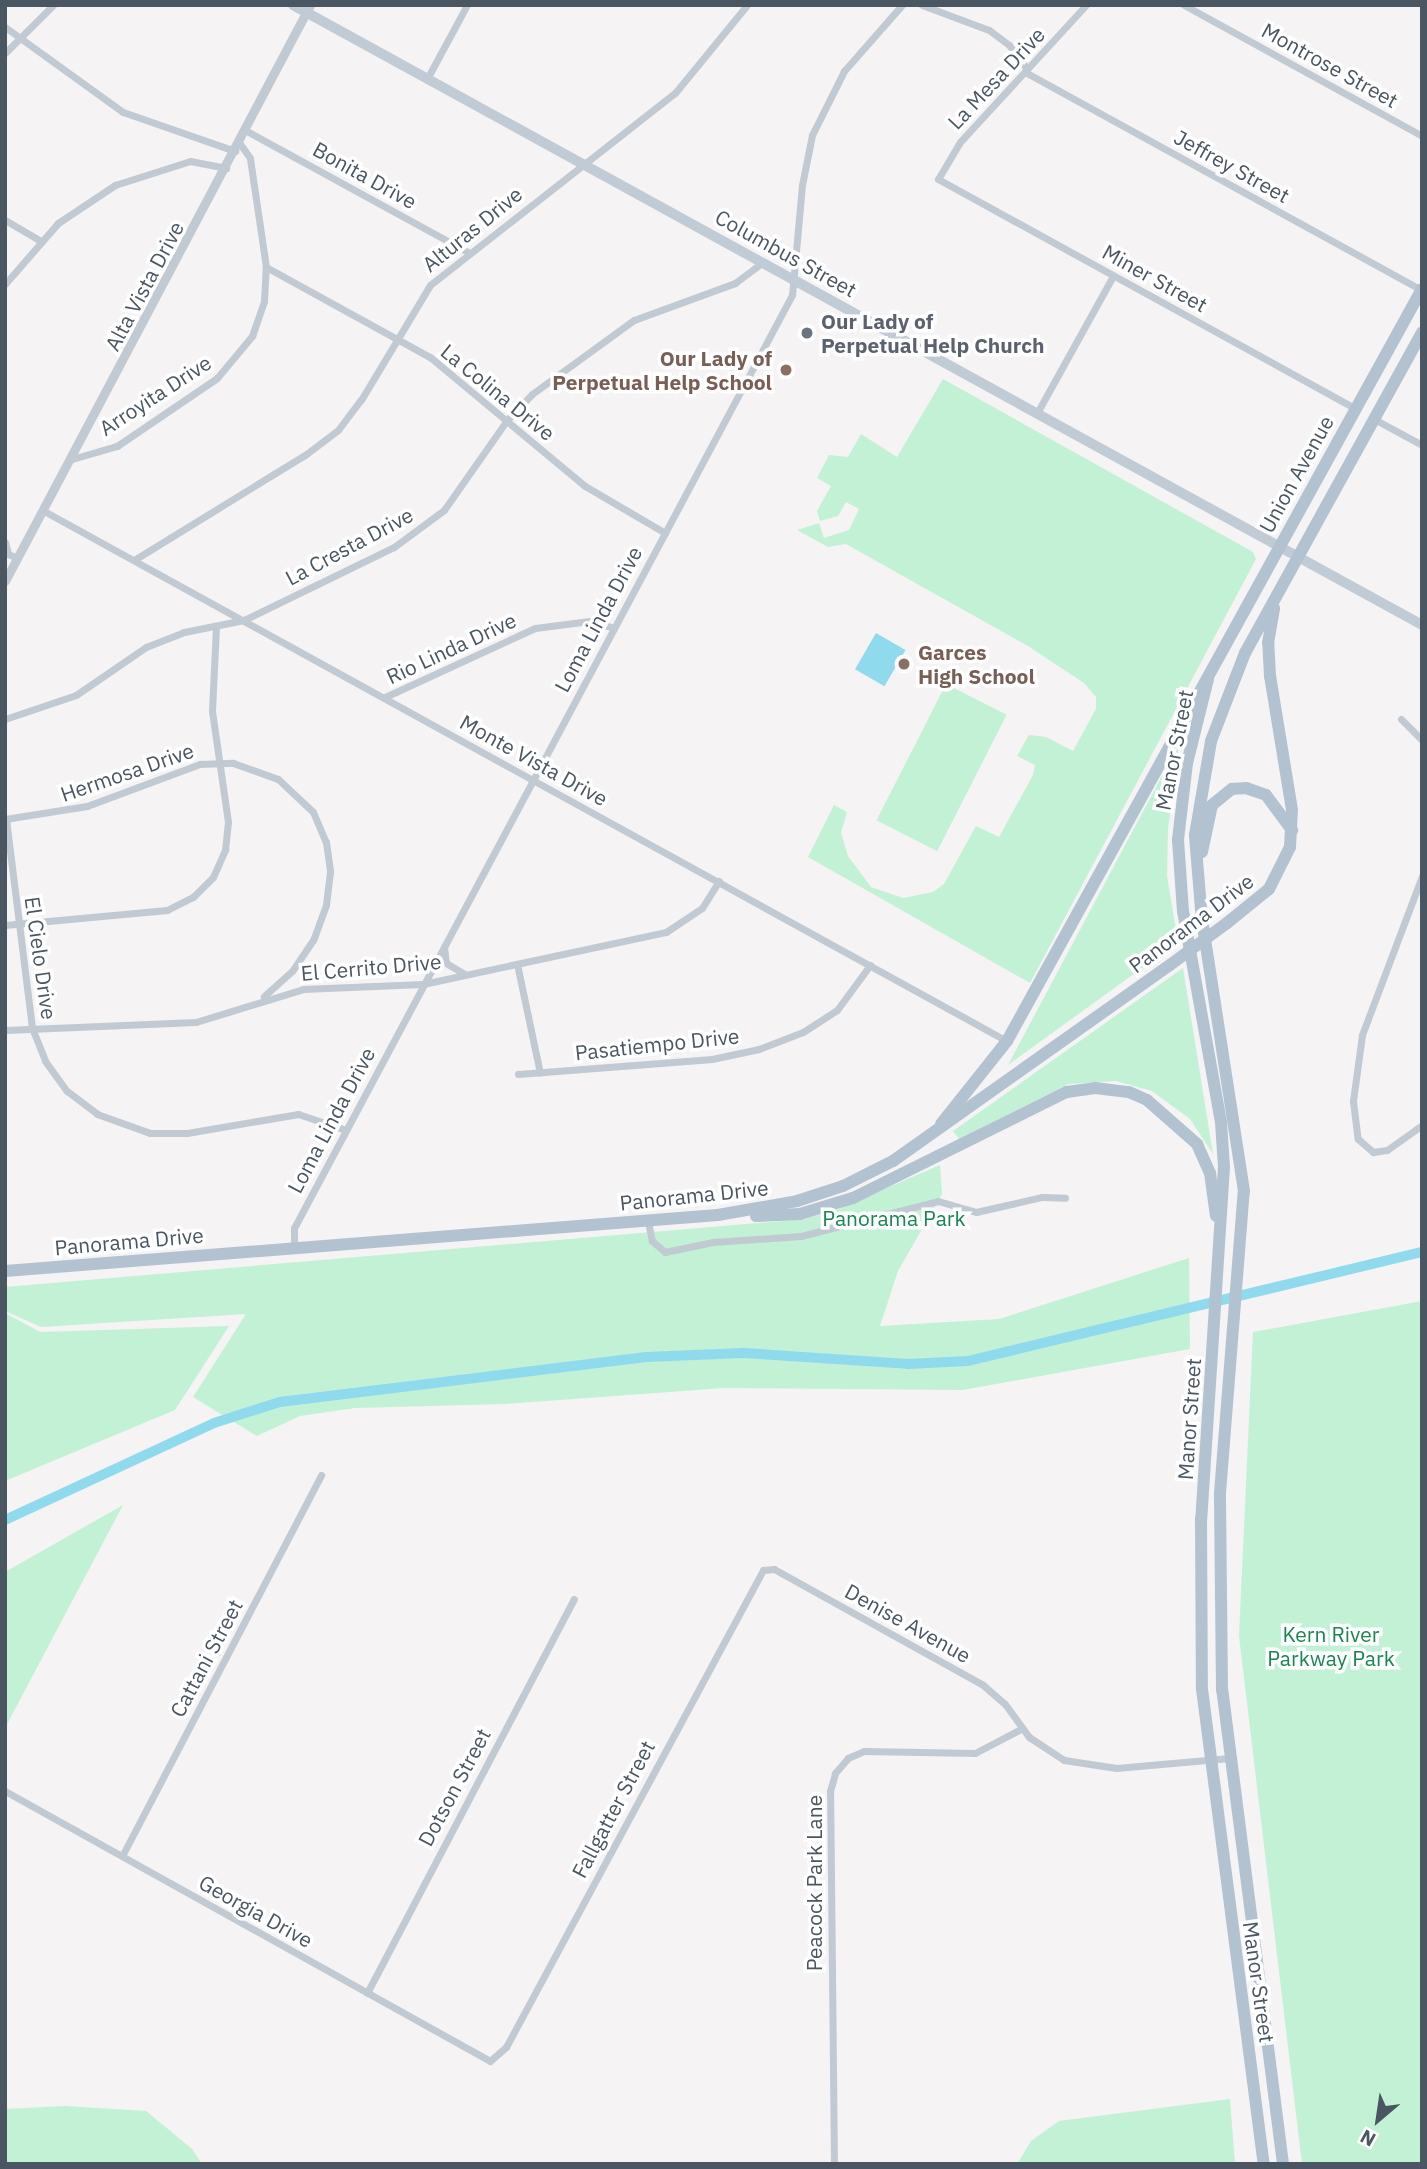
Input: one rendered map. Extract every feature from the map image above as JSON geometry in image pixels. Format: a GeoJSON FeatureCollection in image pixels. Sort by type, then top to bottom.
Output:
{"type":"FeatureCollection","features":[{"type":"Feature","properties":{"kind":"main road","name":"Columbus Street"},"geometry":{"type":"LineString","coordinates":[[293,5],[309,9],[794,280],[1422,625]]}},
{"type":"Feature","properties":{"kind":"main road","name":"Union Avenue"},"geometry":{"type":"LineString","coordinates":[[1208,679],[1421,290]]}},
{"type":"Feature","properties":{"kind":"main road","name":"Union Avenue"},"geometry":{"type":"LineString","coordinates":[[1228,690],[1296,555],[1422,333]]}},
{"type":"Feature","properties":{"kind":"main road"},"geometry":{"type":"LineString","coordinates":[[1287,572],[1270,620],[1268,643],[1292,830]]}},
{"type":"Feature","properties":{"kind":"main road"},"geometry":{"type":"LineString","coordinates":[[930,1138],[1007,1041],[1208,679]]}},
{"type":"Feature","properties":{"kind":"main road","name":"Manor Street"},"geometry":{"type":"LineString","coordinates":[[1208,679],[1187,764],[1178,840],[1183,911],[1221,1122],[1218,1270],[1200,1560],[1202,1689],[1264,2164]]}},
{"type":"Feature","properties":{"kind":"main road","name":"Manor Street"},"geometry":{"type":"LineString","coordinates":[[1228,690],[1199,796],[1198,878],[1242,1158],[1236,1313],[1217,1560],[1222,1690],[1283,2164]]}},
{"type":"Feature","properties":{"kind":"main road"},"geometry":{"type":"LineString","coordinates":[[1198,878],[1207,817],[1222,794],[1246,788],[1266,795],[1292,830]]}},
{"type":"Feature","properties":{"kind":"main road","name":"Panorama Drive"},"geometry":{"type":"LineString","coordinates":[[5,1271],[736,1213],[797,1200],[842,1186],[930,1138],[1227,923],[1269,889],[1286,861],[1292,830]]}},
{"type":"Feature","properties":{"kind":"main road"},"geometry":{"type":"LineString","coordinates":[[653,1220],[800,1214],[820,1209],[853,1198],[1067,1092],[1095,1088],[1129,1092],[1147,1100],[1197,1144],[1210,1173],[1220,1228]]}},
{"type":"Feature","properties":{"kind":"street"},"geometry":{"type":"LineString","coordinates":[[5,53],[53,5]]}},
{"type":"Feature","properties":{"kind":"street"},"geometry":{"type":"LineString","coordinates":[[428,77],[467,5]]}},
{"type":"Feature","properties":{"kind":"street","name":"Alturas Drive"},"geometry":{"type":"LineString","coordinates":[[134,560],[322,444],[356,407],[395,338],[430,285],[468,252],[675,93],[715,50],[747,5]]}},
{"type":"Feature","properties":{"kind":"street","name":"Loma Linda Drive"},"geometry":{"type":"LineString","coordinates":[[294,1246],[294,1228],[792,295],[806,160],[821,111],[850,63],[902,5]]}},
{"type":"Feature","properties":{"kind":"street","name":"Jeffrey Street"},"geometry":{"type":"LineString","coordinates":[[922,5],[989,30],[1009,45],[1026,71],[1421,290]]}},
{"type":"Feature","properties":{"kind":"street","name":"La Mesa Drive"},"geometry":{"type":"LineString","coordinates":[[938,179],[960,142],[1086,5]]}},
{"type":"Feature","properties":{"kind":"street","name":"Montrose Street"},"geometry":{"type":"LineString","coordinates":[[1184,5],[1422,136]]}},
{"type":"Feature","properties":{"kind":"street","name":"Alta Vista Drive"},"geometry":{"type":"LineString","coordinates":[[5,581],[309,9]]}},
{"type":"Feature","properties":{"kind":"street"},"geometry":{"type":"LineString","coordinates":[[5,27],[23,37],[123,112],[237,147]]}},
{"type":"Feature","properties":{"kind":"street","name":"Bonita Drive"},"geometry":{"type":"LineString","coordinates":[[245,130],[468,252]]}},
{"type":"Feature","properties":{"kind":"street","name":"Arroyita Drive"},"geometry":{"type":"LineString","coordinates":[[72,459],[117,446],[230,366],[260,318],[266,267],[250,158],[237,147]]}},
{"type":"Feature","properties":{"kind":"street"},"geometry":{"type":"LineString","coordinates":[[5,284],[41,241],[76,209],[126,180],[190,161],[226,168]]}},
{"type":"Feature","properties":{"kind":"street","name":"Miner Street"},"geometry":{"type":"LineString","coordinates":[[938,179],[1355,408]]}},
{"type":"Feature","properties":{"kind":"street"},"geometry":{"type":"LineString","coordinates":[[5,220],[41,241]]}},
{"type":"Feature","properties":{"kind":"street","name":"La Cresta Drive"},"geometry":{"type":"LineString","coordinates":[[5,719],[67,699],[156,643],[244,620],[394,547],[428,524],[459,493],[507,420],[532,394],[615,331],[654,311],[735,283],[764,262]]}},
{"type":"Feature","properties":{"kind":"street","name":"La Colina Drive"},"geometry":{"type":"LineString","coordinates":[[266,267],[445,368],[585,486],[665,533]]}},
{"type":"Feature","properties":{"kind":"street"},"geometry":{"type":"LineString","coordinates":[[1037,413],[1113,276]]}},
{"type":"Feature","properties":{"kind":"street"},"geometry":{"type":"LineString","coordinates":[[1374,419],[1422,445]]}},
{"type":"Feature","properties":{"kind":"street","name":"Monte Vista Drive"},"geometry":{"type":"LineString","coordinates":[[44,511],[1007,1041]]}},
{"type":"Feature","properties":{"kind":"street"},"geometry":{"type":"LineString","coordinates":[[5,542],[6,553],[18,558]]}},
{"type":"Feature","properties":{"kind":"street","name":"Rio Linda Drive"},"geometry":{"type":"LineString","coordinates":[[384,698],[535,628],[590,621],[614,628]]}},
{"type":"Feature","properties":{"kind":"street"},"geometry":{"type":"LineString","coordinates":[[5,925],[152,913],[193,897],[213,877],[225,850],[228,822],[211,690],[216,626]]}},
{"type":"Feature","properties":{"kind":"street"},"geometry":{"type":"LineString","coordinates":[[1401,719],[1422,740]]}},
{"type":"Feature","properties":{"kind":"street","name":"Hermosa Drive"},"geometry":{"type":"LineString","coordinates":[[6,819],[63,813],[183,769],[219,762],[263,771],[291,788],[313,812],[329,857],[329,889],[313,940],[292,971],[251,1004]]}},
{"type":"Feature","properties":{"kind":"street","name":"El Cielo Drive"},"geometry":{"type":"LineString","coordinates":[[6,819],[32,1028],[45,1061],[67,1091],[97,1114],[131,1129],[187,1133],[298,1114],[346,1130]]}},
{"type":"Feature","properties":{"kind":"street"},"geometry":{"type":"LineString","coordinates":[[1422,876],[1357,1055],[1353,1101],[1357,1135],[1366,1149],[1380,1152],[1422,1125]]}},
{"type":"Feature","properties":{"kind":"street","name":"El Cerrito Drive"},"geometry":{"type":"LineString","coordinates":[[5,1030],[196,1022],[303,989],[423,984],[666,932],[702,908],[719,881]]}},
{"type":"Feature","properties":{"kind":"street"},"geometry":{"type":"LineString","coordinates":[[444,944],[446,963],[468,974]]}},
{"type":"Feature","properties":{"kind":"street"},"geometry":{"type":"LineString","coordinates":[[517,964],[540,1073]]}},
{"type":"Feature","properties":{"kind":"street","name":"Pasatiempo Drive"},"geometry":{"type":"LineString","coordinates":[[518,1074],[712,1059],[759,1049],[830,1016],[849,998],[870,965]]}},
{"type":"Feature","properties":{"kind":"street"},"geometry":{"type":"LineString","coordinates":[[653,1220],[652,1241],[665,1252],[713,1242],[802,1236],[937,1201],[976,1212],[1042,1197],[1065,1198]]}},
{"type":"Feature","properties":{"kind":"street"},"geometry":{"type":"LineString","coordinates":[[892,1214],[909,1221]]}},
{"type":"Feature","properties":{"kind":"street","name":"Cattani Street"},"geometry":{"type":"LineString","coordinates":[[122,1856],[321,1475]]}},
{"type":"Feature","properties":{"kind":"street","name":"Denise Avenue"},"geometry":{"type":"LineString","coordinates":[[763,1570],[774,1569],[983,1685],[1006,1704],[1021,1729]]}},
{"type":"Feature","properties":{"kind":"street","name":"Fallgatter Street"},"geometry":{"type":"LineString","coordinates":[[490,2061],[506,2047],[763,1570]]}},
{"type":"Feature","properties":{"kind":"street","name":"Dotson Street"},"geometry":{"type":"LineString","coordinates":[[367,1993],[574,1599]]}},
{"type":"Feature","properties":{"kind":"street"},"geometry":{"type":"LineString","coordinates":[[1021,1729],[1051,1753],[1093,1768],[1230,1758]]}},
{"type":"Feature","properties":{"kind":"street","name":"Peacock Park Lane"},"geometry":{"type":"LineString","coordinates":[[834,2164],[830,1791],[835,1773],[848,1758],[864,1751],[975,1753],[1021,1729]]}},
{"type":"Feature","properties":{"kind":"street","name":"Georgia Drive"},"geometry":{"type":"LineString","coordinates":[[5,1791],[490,2061]]}},
{"type":"Feature","properties":{"kind":"green space"},"geometry":{"type":"Polygon","coordinates":[[[943,379],[1253,552],[1256,559],[1030,983],[808,857],[834,805],[847,812],[841,833],[848,856],[871,887],[903,898],[933,892],[944,884],[976,826],[999,837],[1033,775],[1035,765],[1017,756],[1029,735],[1046,737],[1073,751],[1096,709],[1096,697],[1084,683],[1028,646],[846,544],[828,547],[797,530],[819,523],[824,538],[849,530],[859,509],[846,502],[838,516],[820,521],[817,511],[831,486],[817,478],[829,455],[848,457],[861,434],[897,457],[943,379]]]}},
{"type":"Feature","properties":{"kind":"green space"},"geometry":{"type":"Polygon","coordinates":[[[946,684],[1007,715],[937,851],[877,820],[946,684]]]}},
{"type":"Feature","properties":{"kind":"green space"},"geometry":{"type":"Polygon","coordinates":[[[1179,744],[1168,829],[1167,876],[1178,942],[1008,1065],[1179,744]]]}},
{"type":"Feature","properties":{"kind":"green space"},"geometry":{"type":"Polygon","coordinates":[[[1183,968],[1213,1154],[1190,1119],[1152,1091],[1116,1081],[1068,1084],[959,1139],[953,1131],[1183,968]]]}},
{"type":"Feature","properties":{"kind":"green space","name":"Panorama Park"},"geometry":{"type":"Polygon","coordinates":[[[940,1165],[942,1194],[898,1271],[880,1326],[999,1319],[1189,1258],[1190,1349],[963,1390],[724,1388],[504,1404],[355,1408],[300,1416],[257,1436],[193,1397],[246,1314],[41,1327],[5,1311],[5,1287],[805,1219],[836,1210],[940,1165]]]}},
{"type":"Feature","properties":{"kind":"green space","name":"Kern River Parkway Park"},"geometry":{"type":"Polygon","coordinates":[[[1422,1301],[1422,2164],[1302,2164],[1239,1636],[1253,1332],[1422,1301]]]}},
{"type":"Feature","properties":{"kind":"green space"},"geometry":{"type":"Polygon","coordinates":[[[5,1313],[40,1332],[229,1326],[175,1410],[5,1481],[5,1313]]]}},
{"type":"Feature","properties":{"kind":"green space"},"geometry":{"type":"Polygon","coordinates":[[[123,1505],[5,1728],[5,1572],[123,1505]]]}},
{"type":"Feature","properties":{"kind":"green space"},"geometry":{"type":"Polygon","coordinates":[[[1230,2099],[1235,2164],[1017,2164],[1031,2141],[1059,2121],[1230,2099]]]}},
{"type":"Feature","properties":{"kind":"green space"},"geometry":{"type":"Polygon","coordinates":[[[65,2106],[146,2111],[192,2149],[202,2164],[5,2164],[5,2109],[65,2106]]]}},
{"type":"Feature","properties":{"kind":"water"},"geometry":{"type":"Polygon","coordinates":[[[876,633],[905,650],[884,686],[855,669],[876,633]]]}},
{"type":"Feature","properties":{"kind":"waterway"},"geometry":{"type":"LineString","coordinates":[[5,1520],[214,1423],[280,1402],[646,1357],[744,1353],[908,1364],[968,1361],[1422,1252]]}},
{"type":"Feature","properties":{"kind":"place","name":"Our Lady of Perpetual Help Church"},"geometry":{"type":"Point","coordinates":[807,333]}},
{"type":"Feature","properties":{"kind":"place","name":"Our Lady of Perpetual Help School"},"geometry":{"type":"Point","coordinates":[786,370]}},
{"type":"Feature","properties":{"kind":"place","name":"Garces High School"},"geometry":{"type":"Point","coordinates":[904,664]}}]}
